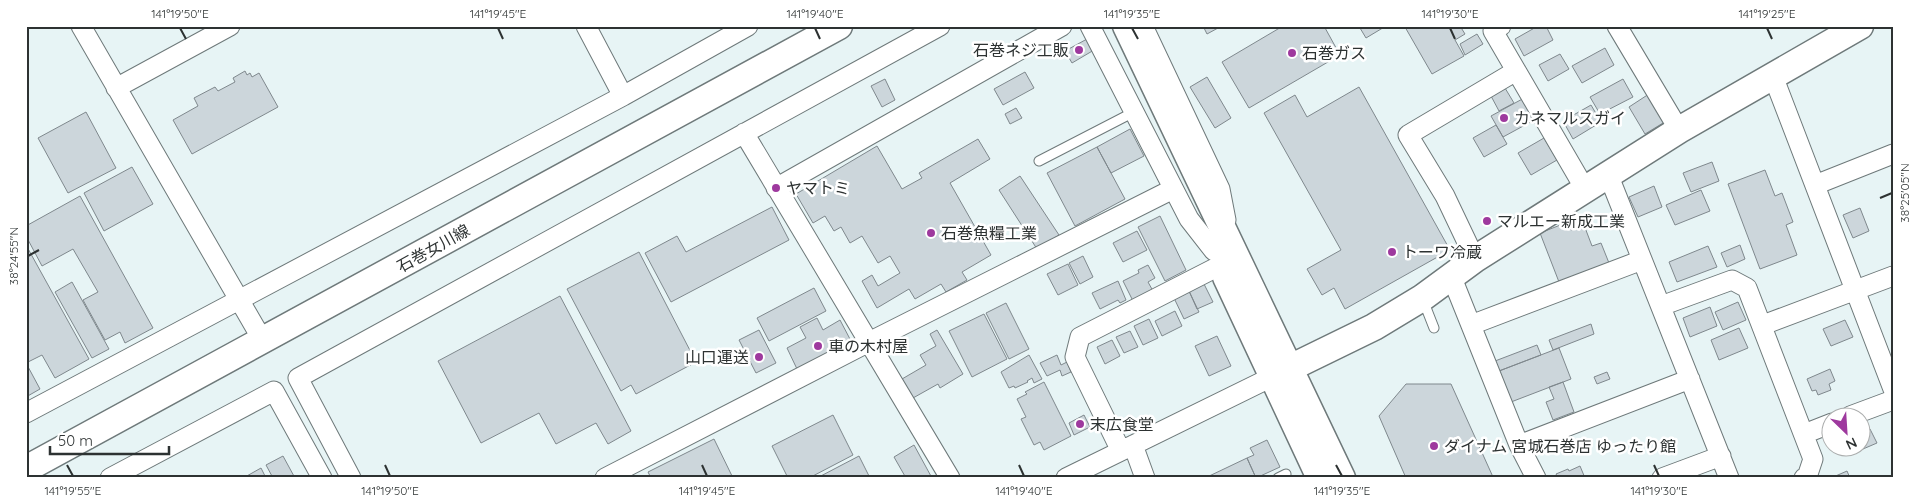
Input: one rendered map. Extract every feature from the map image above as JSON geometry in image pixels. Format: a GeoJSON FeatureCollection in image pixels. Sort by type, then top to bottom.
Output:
{"type":"FeatureCollection","features":[{"type":"Feature","properties":{"kind":"street"},"geometry":{"type":"LineString","coordinates":[[81,26],[263,341]]}},
{"type":"Feature","properties":{"kind":"street"},"geometry":{"type":"LineString","coordinates":[[116,88],[230,26]]}},
{"type":"Feature","properties":{"kind":"street"},"geometry":{"type":"LineString","coordinates":[[586,26],[623,96]]}},
{"type":"Feature","properties":{"kind":"street"},"geometry":{"type":"LineString","coordinates":[[26,413],[623,96],[748,26]]}},
{"type":"Feature","properties":{"kind":"street","name":"石巻女川線"},"geometry":{"type":"LineString","coordinates":[[26,469],[839,26]]}},
{"type":"Feature","properties":{"kind":"street"},"geometry":{"type":"LineString","coordinates":[[351,478],[298,378],[940,26]]}},
{"type":"Feature","properties":{"kind":"street"},"geometry":{"type":"LineString","coordinates":[[776,188],[1062,26]]}},
{"type":"Feature","properties":{"kind":"street"},"geometry":{"type":"LineString","coordinates":[[1090,26],[1189,219],[1222,254]]}},
{"type":"Feature","properties":{"kind":"street"},"geometry":{"type":"LineString","coordinates":[[1109,26],[1281,372],[1342,478]]}},
{"type":"Feature","properties":{"kind":"street"},"geometry":{"type":"LineString","coordinates":[[1126,26],[1222,254]]}},
{"type":"Feature","properties":{"kind":"street"},"geometry":{"type":"LineString","coordinates":[[1143,26],[1220,189],[1222,254]]}},
{"type":"Feature","properties":{"kind":"street"},"geometry":{"type":"LineString","coordinates":[[1501,26],[1493,31],[1584,189]]}},
{"type":"Feature","properties":{"kind":"street"},"geometry":{"type":"LineString","coordinates":[[1617,26],[1680,130]]}},
{"type":"Feature","properties":{"kind":"street"},"geometry":{"type":"LineString","coordinates":[[1066,478],[1374,327],[1422,298],[1452,278],[1475,259],[1608,174],[1860,26]]}},
{"type":"Feature","properties":{"kind":"street"},"geometry":{"type":"LineString","coordinates":[[1475,259],[1445,196],[1408,135],[1516,71]]}},
{"type":"Feature","properties":{"kind":"street"},"geometry":{"type":"LineString","coordinates":[[1773,76],[1893,389]]}},
{"type":"Feature","properties":{"kind":"street"},"geometry":{"type":"LineString","coordinates":[[744,133],[950,478]]}},
{"type":"Feature","properties":{"kind":"street"},"geometry":{"type":"LineString","coordinates":[[1815,185],[1893,154]]}},
{"type":"Feature","properties":{"kind":"street"},"geometry":{"type":"LineString","coordinates":[[1608,174],[1729,478]]}},
{"type":"Feature","properties":{"kind":"street"},"geometry":{"type":"LineString","coordinates":[[605,478],[631,472],[869,342],[1173,189]]}},
{"type":"Feature","properties":{"kind":"street"},"geometry":{"type":"LineString","coordinates":[[1145,478],[1075,357],[1080,337],[1222,254]]}},
{"type":"Feature","properties":{"kind":"street"},"geometry":{"type":"LineString","coordinates":[[1471,325],[1642,260]]}},
{"type":"Feature","properties":{"kind":"street"},"geometry":{"type":"LineString","coordinates":[[1763,325],[1893,276]]}},
{"type":"Feature","properties":{"kind":"street"},"geometry":{"type":"LineString","coordinates":[[1452,278],[1519,445],[1536,478]]}},
{"type":"Feature","properties":{"kind":"street"},"geometry":{"type":"LineString","coordinates":[[1661,306],[1732,280],[1748,288],[1813,459],[1807,477],[1804,478]]}},
{"type":"Feature","properties":{"kind":"street"},"geometry":{"type":"LineString","coordinates":[[1281,372],[1320,478]]}},
{"type":"Feature","properties":{"kind":"street"},"geometry":{"type":"LineString","coordinates":[[1519,445],[1690,379]]}},
{"type":"Feature","properties":{"kind":"street"},"geometry":{"type":"LineString","coordinates":[[110,478],[274,391],[322,478]]}},
{"type":"Feature","properties":{"kind":"street"},"geometry":{"type":"LineString","coordinates":[[1872,408],[1893,400]]}},
{"type":"Feature","properties":{"kind":"street"},"geometry":{"type":"LineString","coordinates":[[1804,434],[1822,428]]}},
{"type":"Feature","properties":{"kind":"street"},"geometry":{"type":"LineString","coordinates":[[1662,478],[1720,456]]}},
{"type":"Feature","properties":{"kind":"lane"},"geometry":{"type":"LineString","coordinates":[[1039,161],[1134,112]]}},
{"type":"Feature","properties":{"kind":"lane"},"geometry":{"type":"LineString","coordinates":[[1422,298],[1434,328]]}},
{"type":"Feature","properties":{"kind":"building"},"geometry":{"type":"Polygon","coordinates":[[[1203,26],[1217,26],[1218,28],[1207,34],[1203,26]]]}},
{"type":"Feature","properties":{"kind":"building"},"geometry":{"type":"Polygon","coordinates":[[[1283,26],[1324,26],[1340,55],[1249,108],[1222,62],[1283,26]]]}},
{"type":"Feature","properties":{"kind":"building"},"geometry":{"type":"Polygon","coordinates":[[[1363,26],[1386,26],[1366,38],[1360,28],[1363,26]]]}},
{"type":"Feature","properties":{"kind":"building"},"geometry":{"type":"Polygon","coordinates":[[[1406,26],[1460,26],[1465,34],[1455,40],[1464,56],[1432,74],[1406,26]]]}},
{"type":"Feature","properties":{"kind":"building"},"geometry":{"type":"Polygon","coordinates":[[[1538,26],[1546,26],[1553,40],[1524,56],[1515,39],[1538,26]]]}},
{"type":"Feature","properties":{"kind":"building"},"geometry":{"type":"Polygon","coordinates":[[[1477,34],[1483,44],[1465,55],[1460,44],[1477,34]]]}},
{"type":"Feature","properties":{"kind":"building"},"geometry":{"type":"Polygon","coordinates":[[[1087,39],[1094,50],[1072,63],[1065,51],[1087,39]]]}},
{"type":"Feature","properties":{"kind":"building"},"geometry":{"type":"Polygon","coordinates":[[[1605,48],[1614,65],[1582,83],[1572,66],[1605,48]]]}},
{"type":"Feature","properties":{"kind":"building"},"geometry":{"type":"Polygon","coordinates":[[[1560,54],[1569,69],[1548,81],[1539,65],[1560,54]]]}},
{"type":"Feature","properties":{"kind":"building"},"geometry":{"type":"Polygon","coordinates":[[[245,71],[247,75],[250,73],[252,77],[259,73],[278,107],[192,154],[173,120],[198,106],[194,98],[215,87],[218,91],[235,82],[233,78],[245,71]]]}},
{"type":"Feature","properties":{"kind":"building"},"geometry":{"type":"Polygon","coordinates":[[[1025,72],[1034,88],[1003,105],[994,89],[1025,72]]]}},
{"type":"Feature","properties":{"kind":"building"},"geometry":{"type":"Polygon","coordinates":[[[1207,77],[1231,118],[1215,128],[1190,87],[1207,77]]]}},
{"type":"Feature","properties":{"kind":"building"},"geometry":{"type":"Polygon","coordinates":[[[885,79],[895,100],[882,107],[871,86],[885,79]]]}},
{"type":"Feature","properties":{"kind":"building"},"geometry":{"type":"Polygon","coordinates":[[[1623,79],[1633,97],[1600,114],[1590,97],[1623,79]]]}},
{"type":"Feature","properties":{"kind":"building"},"geometry":{"type":"Polygon","coordinates":[[[1359,87],[1450,250],[1345,309],[1334,288],[1322,295],[1307,269],[1341,250],[1264,113],[1295,95],[1307,117],[1359,87]]]}},
{"type":"Feature","properties":{"kind":"building"},"geometry":{"type":"Polygon","coordinates":[[[1505,88],[1514,103],[1499,111],[1491,96],[1505,88]]]}},
{"type":"Feature","properties":{"kind":"building"},"geometry":{"type":"Polygon","coordinates":[[[1652,92],[1668,120],[1645,134],[1629,107],[1652,92]]]}},
{"type":"Feature","properties":{"kind":"building"},"geometry":{"type":"Polygon","coordinates":[[[1526,97],[1538,118],[1503,137],[1491,116],[1526,97]]]}},
{"type":"Feature","properties":{"kind":"building"},"geometry":{"type":"Polygon","coordinates":[[[1591,105],[1601,122],[1573,139],[1563,121],[1591,105]]]}},
{"type":"Feature","properties":{"kind":"building"},"geometry":{"type":"Polygon","coordinates":[[[1016,108],[1022,118],[1010,124],[1005,114],[1016,108]]]}},
{"type":"Feature","properties":{"kind":"building"},"geometry":{"type":"Polygon","coordinates":[[[86,112],[116,168],[68,193],[38,138],[86,112]]]}},
{"type":"Feature","properties":{"kind":"building"},"geometry":{"type":"Polygon","coordinates":[[[1496,125],[1507,144],[1484,157],[1473,138],[1496,125]]]}},
{"type":"Feature","properties":{"kind":"building"},"geometry":{"type":"Polygon","coordinates":[[[1130,129],[1144,156],[1111,173],[1097,147],[1130,129]]]}},
{"type":"Feature","properties":{"kind":"building"},"geometry":{"type":"Polygon","coordinates":[[[1544,138],[1557,160],[1531,175],[1518,153],[1544,138]]]}},
{"type":"Feature","properties":{"kind":"building"},"geometry":{"type":"Polygon","coordinates":[[[978,139],[990,159],[950,183],[991,255],[962,272],[967,280],[946,292],[941,284],[915,299],[909,289],[877,308],[862,281],[872,275],[878,286],[900,273],[890,256],[878,263],[862,236],[850,243],[841,227],[834,231],[825,216],[813,223],[796,194],[877,146],[902,189],[922,178],[919,173],[978,139]]]}},
{"type":"Feature","properties":{"kind":"building"},"geometry":{"type":"Polygon","coordinates":[[[1097,147],[1125,199],[1075,226],[1047,173],[1097,147]]]}},
{"type":"Feature","properties":{"kind":"building"},"geometry":{"type":"Polygon","coordinates":[[[1712,162],[1719,181],[1691,192],[1683,173],[1712,162]]]}},
{"type":"Feature","properties":{"kind":"building"},"geometry":{"type":"Polygon","coordinates":[[[132,167],[153,204],[104,231],[84,193],[132,167]]]}},
{"type":"Feature","properties":{"kind":"building"},"geometry":{"type":"Polygon","coordinates":[[[1765,170],[1775,196],[1782,193],[1793,222],[1786,225],[1797,255],[1760,269],[1728,184],[1765,170]]]}},
{"type":"Feature","properties":{"kind":"building"},"geometry":{"type":"Polygon","coordinates":[[[1020,176],[1059,235],[1037,249],[999,190],[1020,176]]]}},
{"type":"Feature","properties":{"kind":"building"},"geometry":{"type":"Polygon","coordinates":[[[1654,186],[1662,207],[1638,217],[1629,197],[1654,186]]]}},
{"type":"Feature","properties":{"kind":"building"},"geometry":{"type":"Polygon","coordinates":[[[1701,190],[1710,211],[1675,225],[1666,205],[1701,190]]]}},
{"type":"Feature","properties":{"kind":"building"},"geometry":{"type":"Polygon","coordinates":[[[80,196],[153,328],[125,343],[120,332],[105,340],[83,300],[98,292],[73,249],[42,266],[26,236],[26,226],[80,196]]]}},
{"type":"Feature","properties":{"kind":"building"},"geometry":{"type":"Polygon","coordinates":[[[772,207],[789,240],[671,302],[645,253],[677,236],[686,252],[772,207]]]}},
{"type":"Feature","properties":{"kind":"building"},"geometry":{"type":"Polygon","coordinates":[[[1860,208],[1869,231],[1853,238],[1843,215],[1860,208]]]}},
{"type":"Feature","properties":{"kind":"building"},"geometry":{"type":"Polygon","coordinates":[[[1160,216],[1186,270],[1165,281],[1138,227],[1160,216]]]}},
{"type":"Feature","properties":{"kind":"building"},"geometry":{"type":"Polygon","coordinates":[[[1568,222],[1571,230],[1584,225],[1592,246],[1601,243],[1609,263],[1559,282],[1540,233],[1568,222]]]}},
{"type":"Feature","properties":{"kind":"building"},"geometry":{"type":"Polygon","coordinates":[[[1137,231],[1147,250],[1123,262],[1113,243],[1137,231]]]}},
{"type":"Feature","properties":{"kind":"building"},"geometry":{"type":"Polygon","coordinates":[[[26,245],[89,359],[55,378],[42,355],[26,363],[26,245]]]}},
{"type":"Feature","properties":{"kind":"building"},"geometry":{"type":"Polygon","coordinates":[[[1740,245],[1745,259],[1727,267],[1721,253],[1740,245]]]}},
{"type":"Feature","properties":{"kind":"building"},"geometry":{"type":"Polygon","coordinates":[[[1708,246],[1717,267],[1677,282],[1669,262],[1708,246]]]}},
{"type":"Feature","properties":{"kind":"building"},"geometry":{"type":"Polygon","coordinates":[[[639,252],[696,362],[636,394],[631,385],[621,391],[567,289],[639,252]]]}},
{"type":"Feature","properties":{"kind":"building"},"geometry":{"type":"Polygon","coordinates":[[[1083,256],[1093,277],[1080,284],[1069,263],[1083,256]]]}},
{"type":"Feature","properties":{"kind":"building"},"geometry":{"type":"Polygon","coordinates":[[[1068,264],[1078,285],[1058,295],[1047,274],[1068,264]]]}},
{"type":"Feature","properties":{"kind":"building"},"geometry":{"type":"Polygon","coordinates":[[[1148,265],[1155,278],[1148,282],[1153,291],[1133,301],[1123,281],[1139,273],[1138,270],[1148,265]]]}},
{"type":"Feature","properties":{"kind":"building"},"geometry":{"type":"Polygon","coordinates":[[[1118,281],[1126,300],[1120,303],[1118,300],[1100,309],[1092,293],[1118,281]]]}},
{"type":"Feature","properties":{"kind":"building"},"geometry":{"type":"Polygon","coordinates":[[[72,282],[109,349],[92,358],[55,292],[72,282]]]}},
{"type":"Feature","properties":{"kind":"building"},"geometry":{"type":"Polygon","coordinates":[[[1204,284],[1213,302],[1197,309],[1189,291],[1204,284]]]}},
{"type":"Feature","properties":{"kind":"building"},"geometry":{"type":"Polygon","coordinates":[[[814,288],[826,311],[769,341],[757,318],[814,288]]]}},
{"type":"Feature","properties":{"kind":"building"},"geometry":{"type":"Polygon","coordinates":[[[1189,291],[1199,312],[1184,319],[1174,298],[1189,291]]]}},
{"type":"Feature","properties":{"kind":"building"},"geometry":{"type":"Polygon","coordinates":[[[560,296],[631,431],[608,444],[596,423],[556,444],[539,413],[481,443],[438,361],[560,296]]]}},
{"type":"Feature","properties":{"kind":"building"},"geometry":{"type":"Polygon","coordinates":[[[1738,302],[1746,320],[1723,330],[1715,312],[1738,302]]]}},
{"type":"Feature","properties":{"kind":"building"},"geometry":{"type":"Polygon","coordinates":[[[1006,303],[1029,349],[1009,359],[986,313],[1006,303]]]}},
{"type":"Feature","properties":{"kind":"building"},"geometry":{"type":"Polygon","coordinates":[[[1710,307],[1717,326],[1690,337],[1683,318],[1710,307]]]}},
{"type":"Feature","properties":{"kind":"building"},"geometry":{"type":"Polygon","coordinates":[[[1175,311],[1182,326],[1162,336],[1155,321],[1175,311]]]}},
{"type":"Feature","properties":{"kind":"building"},"geometry":{"type":"Polygon","coordinates":[[[984,314],[1007,359],[972,377],[949,331],[984,314]]]}},
{"type":"Feature","properties":{"kind":"building"},"geometry":{"type":"Polygon","coordinates":[[[817,318],[823,330],[840,320],[851,341],[797,369],[787,348],[806,338],[800,327],[817,318]]]}},
{"type":"Feature","properties":{"kind":"building"},"geometry":{"type":"Polygon","coordinates":[[[1149,319],[1158,338],[1143,345],[1134,326],[1149,319]]]}},
{"type":"Feature","properties":{"kind":"building"},"geometry":{"type":"Polygon","coordinates":[[[1845,320],[1853,337],[1831,346],[1823,329],[1845,320]]]}},
{"type":"Feature","properties":{"kind":"building"},"geometry":{"type":"Polygon","coordinates":[[[1591,324],[1594,334],[1553,350],[1549,340],[1591,324]]]}},
{"type":"Feature","properties":{"kind":"building"},"geometry":{"type":"Polygon","coordinates":[[[1739,328],[1748,348],[1719,360],[1711,340],[1739,328]]]}},
{"type":"Feature","properties":{"kind":"building"},"geometry":{"type":"Polygon","coordinates":[[[759,330],[776,363],[756,373],[739,340],[759,330]]]}},
{"type":"Feature","properties":{"kind":"building"},"geometry":{"type":"Polygon","coordinates":[[[937,330],[963,374],[940,388],[938,384],[913,398],[902,379],[926,365],[920,355],[936,346],[930,334],[937,330]]]}},
{"type":"Feature","properties":{"kind":"building"},"geometry":{"type":"Polygon","coordinates":[[[1130,331],[1138,347],[1124,353],[1116,337],[1130,331]]]}},
{"type":"Feature","properties":{"kind":"building"},"geometry":{"type":"Polygon","coordinates":[[[1217,336],[1231,366],[1209,376],[1195,346],[1217,336]]]}},
{"type":"Feature","properties":{"kind":"building"},"geometry":{"type":"Polygon","coordinates":[[[1112,340],[1120,356],[1105,364],[1097,347],[1112,340]]]}},
{"type":"Feature","properties":{"kind":"building"},"geometry":{"type":"Polygon","coordinates":[[[1537,345],[1541,355],[1499,371],[1495,361],[1537,345]]]}},
{"type":"Feature","properties":{"kind":"building"},"geometry":{"type":"Polygon","coordinates":[[[1559,348],[1571,379],[1511,402],[1499,371],[1559,348]]]}},
{"type":"Feature","properties":{"kind":"building"},"geometry":{"type":"Polygon","coordinates":[[[1029,355],[1042,379],[1034,383],[1032,378],[1015,388],[1014,386],[1009,388],[1001,372],[1029,355]]]}},
{"type":"Feature","properties":{"kind":"building"},"geometry":{"type":"Polygon","coordinates":[[[1057,355],[1061,365],[1067,362],[1071,372],[1062,376],[1060,370],[1047,376],[1040,363],[1057,355]]]}},
{"type":"Feature","properties":{"kind":"building"},"geometry":{"type":"Polygon","coordinates":[[[26,363],[40,389],[26,397],[26,363]]]}},
{"type":"Feature","properties":{"kind":"building"},"geometry":{"type":"Polygon","coordinates":[[[1830,369],[1835,381],[1829,384],[1831,390],[1818,395],[1816,390],[1812,391],[1807,379],[1830,369]]]}},
{"type":"Feature","properties":{"kind":"building"},"geometry":{"type":"Polygon","coordinates":[[[1607,372],[1610,379],[1597,384],[1594,377],[1607,372]]]}},
{"type":"Feature","properties":{"kind":"building"},"geometry":{"type":"Polygon","coordinates":[[[1044,382],[1071,436],[1044,450],[1040,442],[1034,445],[1021,419],[1026,417],[1017,399],[1027,394],[1025,392],[1044,382]]]}},
{"type":"Feature","properties":{"kind":"building"},"geometry":{"type":"Polygon","coordinates":[[[1563,382],[1574,412],[1553,420],[1546,402],[1554,399],[1549,387],[1563,382]]]}},
{"type":"Feature","properties":{"kind":"building"},"geometry":{"type":"Polygon","coordinates":[[[1406,384],[1451,384],[1493,477],[1406,478],[1379,416],[1406,384]]]}},
{"type":"Feature","properties":{"kind":"building"},"geometry":{"type":"Polygon","coordinates":[[[833,415],[853,455],[809,478],[788,478],[772,446],[833,415]]]}},
{"type":"Feature","properties":{"kind":"building"},"geometry":{"type":"Polygon","coordinates":[[[1084,415],[1090,427],[1074,435],[1069,423],[1084,415]]]}},
{"type":"Feature","properties":{"kind":"building"},"geometry":{"type":"Polygon","coordinates":[[[1872,433],[1877,443],[1872,445],[1872,433]]]}},
{"type":"Feature","properties":{"kind":"building"},"geometry":{"type":"Polygon","coordinates":[[[714,439],[733,478],[651,478],[648,472],[714,439]]]}},
{"type":"Feature","properties":{"kind":"building"},"geometry":{"type":"Polygon","coordinates":[[[1267,440],[1280,467],[1256,478],[1247,458],[1254,455],[1250,448],[1267,440]]]}},
{"type":"Feature","properties":{"kind":"building"},"geometry":{"type":"Polygon","coordinates":[[[914,445],[932,478],[906,478],[894,457],[914,445]]]}},
{"type":"Feature","properties":{"kind":"building"},"geometry":{"type":"Polygon","coordinates":[[[283,456],[295,478],[273,478],[266,465],[283,456]]]}},
{"type":"Feature","properties":{"kind":"building"},"geometry":{"type":"Polygon","coordinates":[[[859,456],[870,478],[817,478],[859,456]]]}},
{"type":"Feature","properties":{"kind":"building"},"geometry":{"type":"Polygon","coordinates":[[[1247,458],[1256,478],[1205,478],[1247,458]]]}},
{"type":"Feature","properties":{"kind":"building"},"geometry":{"type":"Polygon","coordinates":[[[1580,466],[1585,478],[1558,478],[1556,474],[1568,469],[1569,471],[1580,466]]]}},
{"type":"Feature","properties":{"kind":"building"},"geometry":{"type":"Polygon","coordinates":[[[261,468],[266,478],[245,477],[261,468]]]}},
{"type":"Feature","properties":{"kind":"building"},"geometry":{"type":"Polygon","coordinates":[[[1847,471],[1850,478],[1831,478],[1847,471]]]}},
{"type":"Feature","properties":{"kind":"place","name":"石巻ネジ工販"},"geometry":{"type":"Point","coordinates":[1079,50]}},
{"type":"Feature","properties":{"kind":"place","name":"石巻ガス"},"geometry":{"type":"Point","coordinates":[1292,53]}},
{"type":"Feature","properties":{"kind":"place","name":"カネマルスガイ"},"geometry":{"type":"Point","coordinates":[1504,118]}},
{"type":"Feature","properties":{"kind":"place","name":"ヤマトミ"},"geometry":{"type":"Point","coordinates":[776,188]}},
{"type":"Feature","properties":{"kind":"place","name":"マルエー新成工業"},"geometry":{"type":"Point","coordinates":[1487,221]}},
{"type":"Feature","properties":{"kind":"place","name":"石巻魚糧工業"},"geometry":{"type":"Point","coordinates":[931,233]}},
{"type":"Feature","properties":{"kind":"place","name":"トーワ冷蔵"},"geometry":{"type":"Point","coordinates":[1392,252]}},
{"type":"Feature","properties":{"kind":"place","name":"車の木村屋"},"geometry":{"type":"Point","coordinates":[818,346]}},
{"type":"Feature","properties":{"kind":"place","name":"山口運送"},"geometry":{"type":"Point","coordinates":[759,357]}},
{"type":"Feature","properties":{"kind":"place","name":"末広食堂"},"geometry":{"type":"Point","coordinates":[1080,424]}},
{"type":"Feature","properties":{"kind":"place","name":"ダイナム 宮城石巻店 ゆったり館"},"geometry":{"type":"Point","coordinates":[1434,446]}}]}
